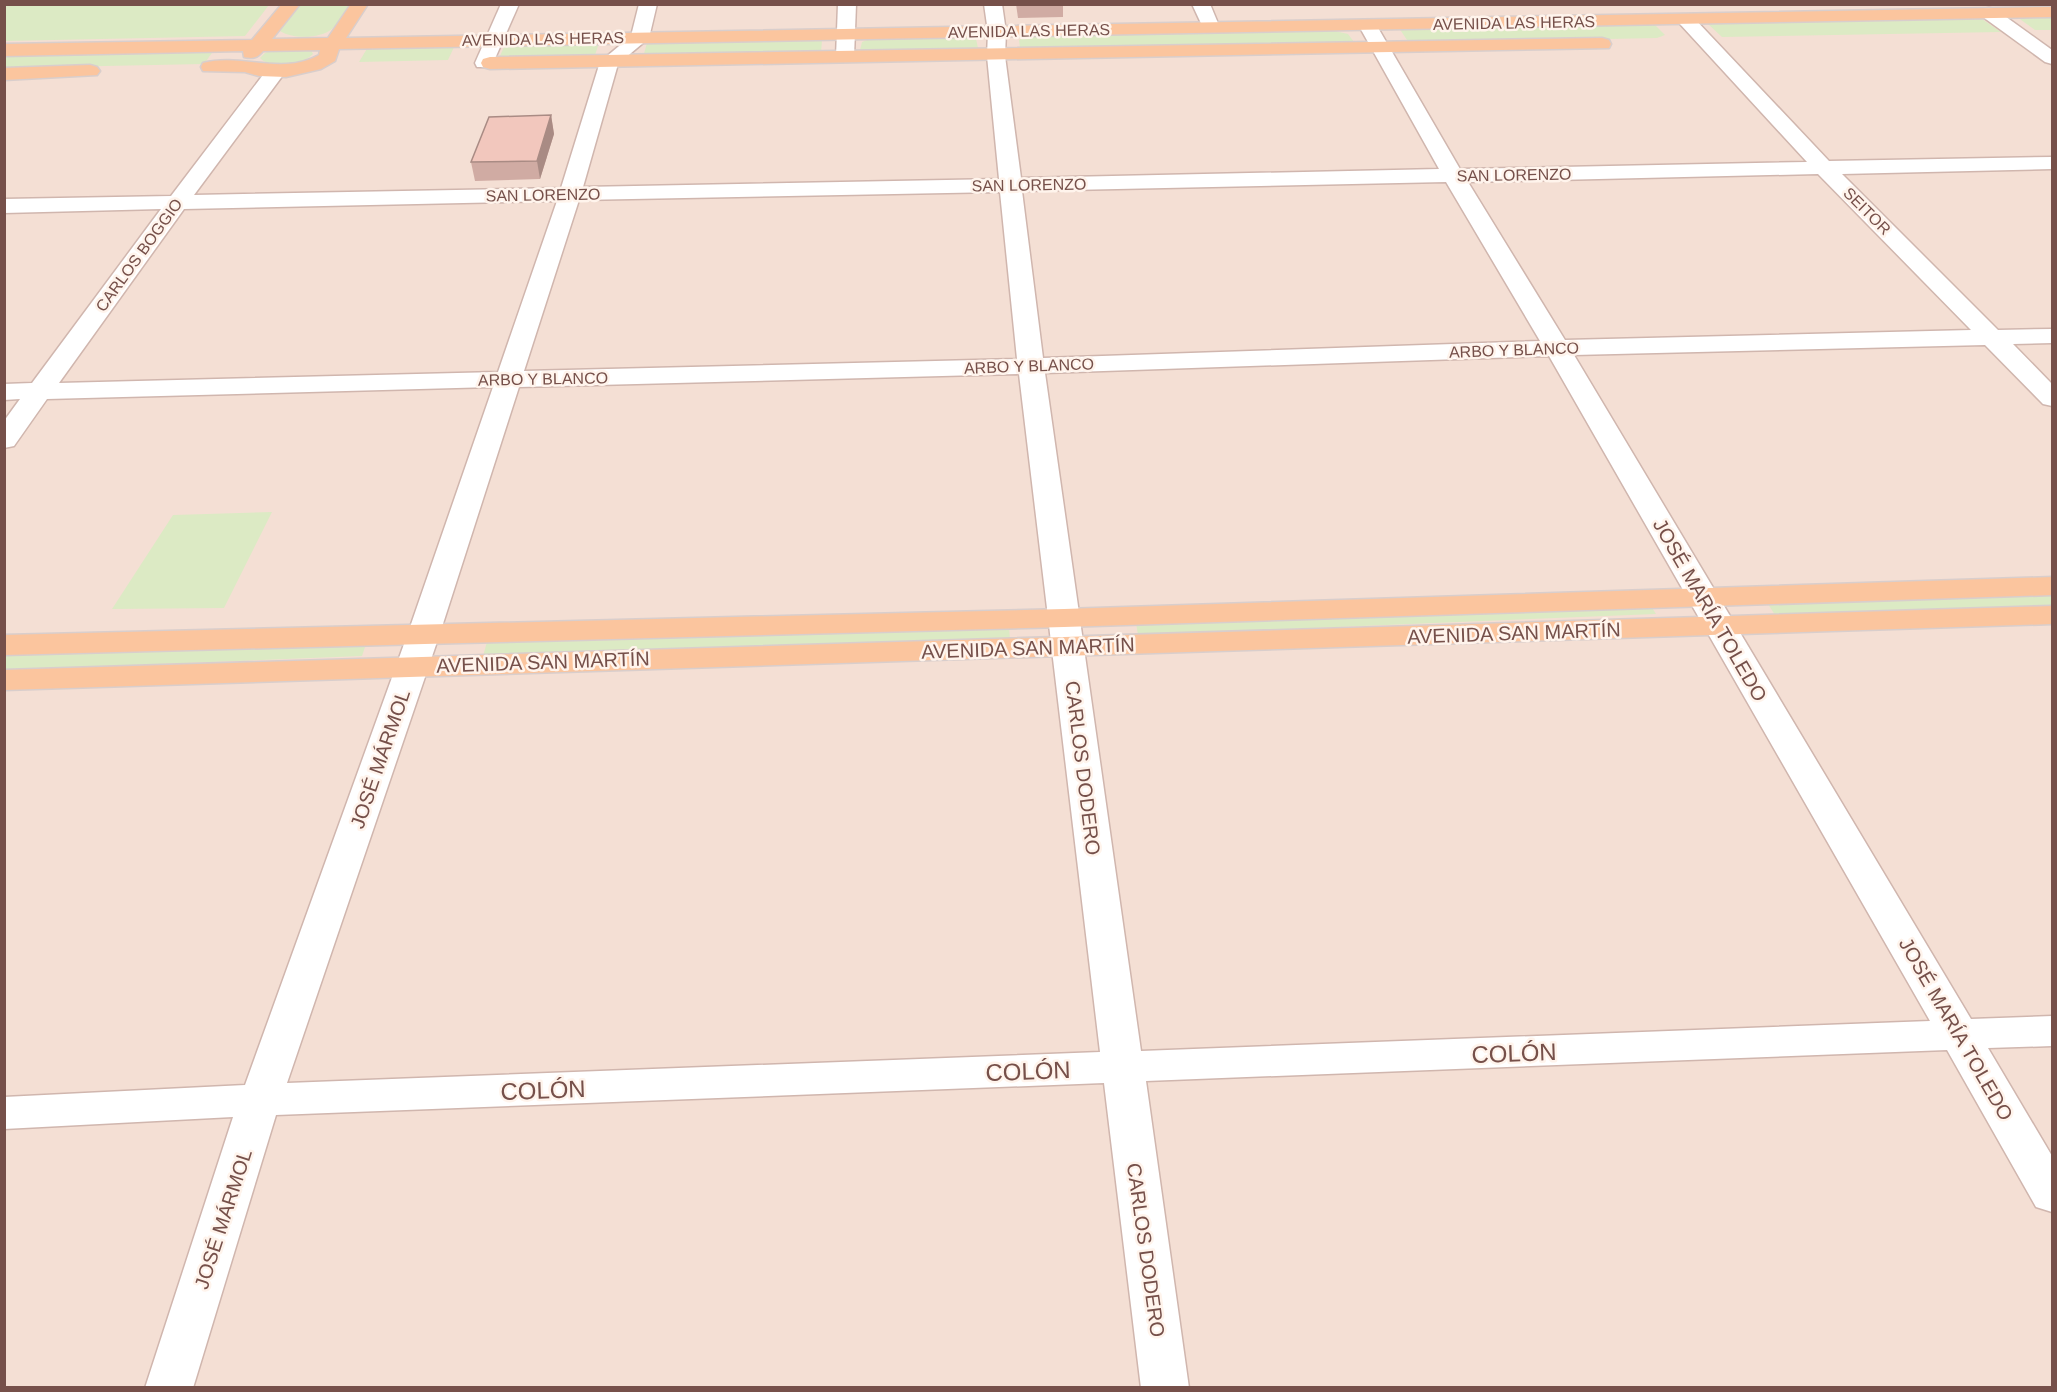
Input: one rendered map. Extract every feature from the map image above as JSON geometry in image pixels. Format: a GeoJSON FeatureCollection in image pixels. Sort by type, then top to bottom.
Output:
{"type":"FeatureCollection","features":[{"type":"Feature","properties":{"kind":"main road"},"geometry":{"type":"LineString","coordinates":[[252,55],[292,4]]}},
{"type":"Feature","properties":{"kind":"main road"},"geometry":{"type":"LineString","coordinates":[[310,60],[360,4]]}},
{"type":"Feature","properties":{"kind":"main road","name":"AVENIDA LAS HERAS"},"geometry":{"type":"LineString","coordinates":[[462,63],[996,56],[1686,20],[2052,12]]}},
{"type":"Feature","properties":{"kind":"main road","name":"AVENIDA LAS HERAS"},"geometry":{"type":"LineString","coordinates":[[252,55],[259,70],[310,60],[494,40],[1211,28],[1374,37],[1623,44]]}},
{"type":"Feature","properties":{"kind":"main road"},"geometry":{"type":"LineString","coordinates":[[1985,35],[2052,34]]}},
{"type":"Feature","properties":{"kind":"main road"},"geometry":{"type":"LineString","coordinates":[[1697,42],[1730,41]]}},
{"type":"Feature","properties":{"kind":"main road"},"geometry":{"type":"LineString","coordinates":[[252,55],[283,44],[321,46],[310,60]]}},
{"type":"Feature","properties":{"kind":"main road","name":"AVENIDA LAS HERAS"},"geometry":{"type":"LineString","coordinates":[[4,50],[252,55]]}},
{"type":"Feature","properties":{"kind":"main road","name":"AVENIDA LAS HERAS"},"geometry":{"type":"LineString","coordinates":[[190,68],[252,55]]}},
{"type":"Feature","properties":{"kind":"main road","name":"AVENIDA LAS HERAS"},"geometry":{"type":"LineString","coordinates":[[310,60],[348,64]]}},
{"type":"Feature","properties":{"kind":"main road"},"geometry":{"type":"LineString","coordinates":[[4,74],[109,70]]}},
{"type":"Feature","properties":{"kind":"main road","name":"AVENIDA SAN MARTÍN"},"geometry":{"type":"LineString","coordinates":[[4,680],[413,665],[1065,632],[1702,596],[2052,586]]}},
{"type":"Feature","properties":{"kind":"main road","name":"AVENIDA SAN MARTÍN"},"geometry":{"type":"LineString","coordinates":[[4,645],[424,633],[1065,632],[1721,627],[2052,615]]}},
{"type":"Feature","properties":{"kind":"street"},"geometry":{"type":"LineString","coordinates":[[484,63],[510,4]]}},
{"type":"Feature","properties":{"kind":"street"},"geometry":{"type":"LineString","coordinates":[[609,62],[640,38],[648,4]]}},
{"type":"Feature","properties":{"kind":"street"},"geometry":{"type":"LineString","coordinates":[[845,57],[847,4]]}},
{"type":"Feature","properties":{"kind":"street","name":"CARLOS DODERO"},"geometry":{"type":"LineString","coordinates":[[993,4],[997,32],[996,56],[1031,366],[1165,1388]]}},
{"type":"Feature","properties":{"kind":"street"},"geometry":{"type":"LineString","coordinates":[[1201,4],[1211,28]]}},
{"type":"Feature","properties":{"kind":"street"},"geometry":{"type":"LineString","coordinates":[[1989,13],[2052,58]]}},
{"type":"Feature","properties":{"kind":"street","name":"SEITOR"},"geometry":{"type":"LineString","coordinates":[[1686,20],[1697,42],[2052,398]]}},
{"type":"Feature","properties":{"kind":"street","name":"JOSÉ MARÍA TOLEDO"},"geometry":{"type":"LineString","coordinates":[[1374,37],[2052,1194]]}},
{"type":"Feature","properties":{"kind":"street","name":"CARLOS BOGGIO"},"geometry":{"type":"LineString","coordinates":[[4,440],[177,203],[310,60]]}},
{"type":"Feature","properties":{"kind":"street","name":"JOSÉ MÁRMOL"},"geometry":{"type":"LineString","coordinates":[[169,1388],[261,1100],[424,633],[570,195],[609,62]]}},
{"type":"Feature","properties":{"kind":"street","name":"SAN LORENZO"},"geometry":{"type":"LineString","coordinates":[[4,206],[2052,163]]}},
{"type":"Feature","properties":{"kind":"street","name":"ARBO Y BLANCO"},"geometry":{"type":"LineString","coordinates":[[4,392],[1031,366],[1557,348],[2052,336]]}},
{"type":"Feature","properties":{"kind":"street","name":"COLÓN"},"geometry":{"type":"LineString","coordinates":[[4,1113],[261,1100],[2052,1031]]}},
{"type":"Feature","properties":{"kind":"shaded area"},"geometry":{"type":"Polygon","coordinates":[[[5,5],[2052,5],[2052,1387],[5,1387],[5,5]]]}},
{"type":"Feature","properties":{"kind":"green space"},"geometry":{"type":"Polygon","coordinates":[[[4,5],[269,5],[245,36],[5,41],[4,5]]]}},
{"type":"Feature","properties":{"kind":"green space"},"geometry":{"type":"Polygon","coordinates":[[[301,5],[349,5],[332,29],[320,35],[306,37],[280,31],[301,5]]]}},
{"type":"Feature","properties":{"kind":"green space"},"geometry":{"type":"Polygon","coordinates":[[[2017,17],[2052,17],[2052,30],[2035,30],[2017,17]]]}},
{"type":"Feature","properties":{"kind":"green space"},"geometry":{"type":"Polygon","coordinates":[[[1982,19],[2001,32],[1722,37],[1708,24],[1982,19]]]}},
{"type":"Feature","properties":{"kind":"green space"},"geometry":{"type":"Polygon","coordinates":[[[1637,23],[1655,25],[1665,35],[1657,38],[1409,43],[1399,28],[1637,23]]]}},
{"type":"Feature","properties":{"kind":"green space"},"geometry":{"type":"Polygon","coordinates":[[[1330,30],[1348,34],[1354,42],[1020,48],[1019,40],[1030,35],[1330,30]]]}},
{"type":"Feature","properties":{"kind":"green space"},"geometry":{"type":"Polygon","coordinates":[[[966,36],[976,39],[978,48],[967,52],[873,53],[860,50],[862,42],[872,38],[966,36]]]}},
{"type":"Feature","properties":{"kind":"green space"},"geometry":{"type":"Polygon","coordinates":[[[822,39],[821,54],[643,57],[647,43],[822,39]]]}},
{"type":"Feature","properties":{"kind":"green space"},"geometry":{"type":"Polygon","coordinates":[[[599,43],[594,58],[498,60],[505,45],[599,43]]]}},
{"type":"Feature","properties":{"kind":"green space"},"geometry":{"type":"Polygon","coordinates":[[[455,45],[448,60],[359,62],[368,47],[455,45]]]}},
{"type":"Feature","properties":{"kind":"green space"},"geometry":{"type":"Polygon","coordinates":[[[275,49],[311,50],[313,54],[302,61],[287,65],[272,64],[260,58],[275,49]]]}},
{"type":"Feature","properties":{"kind":"green space"},"geometry":{"type":"Polygon","coordinates":[[[214,50],[204,64],[5,68],[4,55],[214,50]]]}},
{"type":"Feature","properties":{"kind":"green space"},"geometry":{"type":"Polygon","coordinates":[[[272,512],[224,608],[112,609],[173,515],[272,512]]]}},
{"type":"Feature","properties":{"kind":"green space"},"geometry":{"type":"Polygon","coordinates":[[[2052,595],[2052,606],[1775,615],[1768,604],[2052,595]]]}},
{"type":"Feature","properties":{"kind":"green space"},"geometry":{"type":"Polygon","coordinates":[[[1649,603],[1656,614],[1138,635],[1136,623],[1649,603]]]}},
{"type":"Feature","properties":{"kind":"green space"},"geometry":{"type":"Polygon","coordinates":[[[1009,627],[1010,640],[483,656],[487,642],[1009,627]]]}},
{"type":"Feature","properties":{"kind":"green space"},"geometry":{"type":"Polygon","coordinates":[[[367,641],[362,656],[5,670],[4,656],[367,641]]]}},
{"type":"Feature","properties":{"kind":"building"},"geometry":{"type":"Polygon","coordinates":[[[551,115],[537,161],[471,162],[489,117],[551,115]]]}}]}
